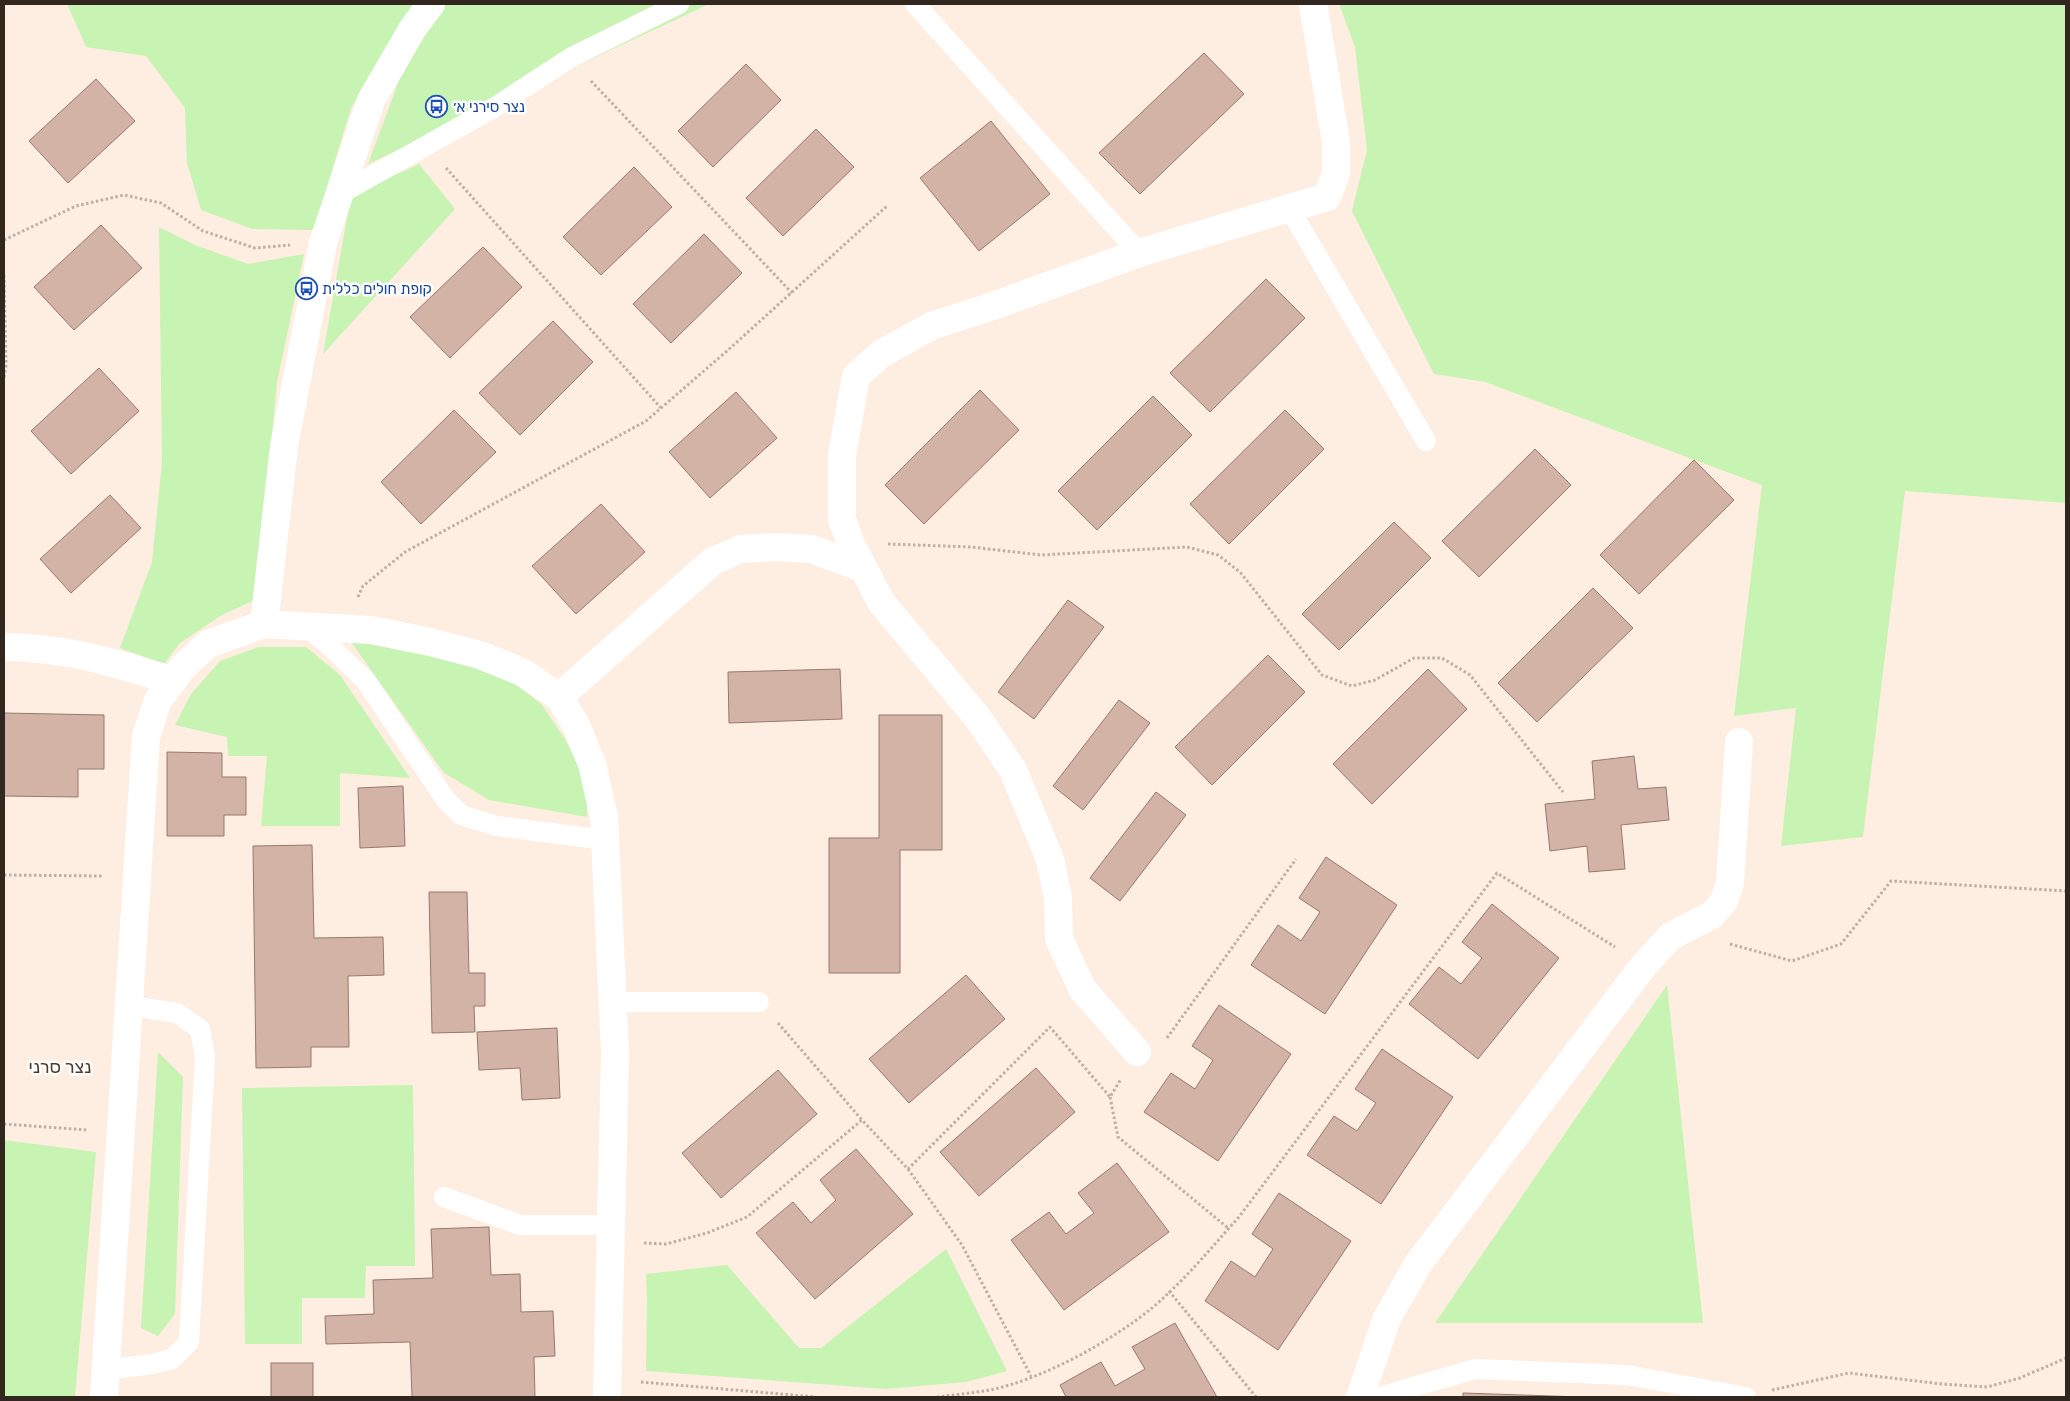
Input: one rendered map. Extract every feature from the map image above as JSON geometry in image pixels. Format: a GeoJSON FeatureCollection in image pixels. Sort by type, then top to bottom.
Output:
{"type":"FeatureCollection","features":[{"type":"Feature","properties":{"kind":"street"},"geometry":{"type":"LineString","coordinates":[[264,624],[284,446],[323,243],[371,100],[413,28],[431,4]]}},
{"type":"Feature","properties":{"kind":"street"},"geometry":{"type":"LineString","coordinates":[[1136,1052],[1083,990],[1059,939],[1058,898],[1050,859],[1013,770],[976,717],[881,602],[851,544],[842,518],[842,455],[856,376],[881,354],[931,326],[987,308],[1139,252],[1327,197],[1336,173],[1336,142],[1313,4]]}},
{"type":"Feature","properties":{"kind":"street"},"geometry":{"type":"LineString","coordinates":[[559,698],[713,561],[741,549],[775,547],[811,549],[863,568]]}},
{"type":"Feature","properties":{"kind":"street"},"geometry":{"type":"LineString","coordinates":[[104,1397],[146,736],[158,700],[183,667],[208,644],[264,624],[371,630],[480,655],[522,672],[559,698],[576,725],[592,764],[604,817],[615,1052],[607,1388]]}},
{"type":"Feature","properties":{"kind":"street"},"geometry":{"type":"LineString","coordinates":[[4,647],[71,653],[109,661],[173,681]]}},
{"type":"Feature","properties":{"kind":"street"},"geometry":{"type":"LineString","coordinates":[[1360,1397],[1388,1318],[1418,1264],[1644,965],[1671,936],[1712,915],[1724,901],[1730,883],[1739,742]]}},
{"type":"Feature","properties":{"kind":"lane"},"geometry":{"type":"LineString","coordinates":[[340,194],[495,107],[570,58],[680,4]]}},
{"type":"Feature","properties":{"kind":"lane"},"geometry":{"type":"LineString","coordinates":[[915,4],[1139,252]]}},
{"type":"Feature","properties":{"kind":"lane"},"geometry":{"type":"LineString","coordinates":[[1289,208],[1426,441]]}},
{"type":"Feature","properties":{"kind":"lane"},"geometry":{"type":"LineString","coordinates":[[306,626],[332,647],[366,680],[446,800],[461,815],[497,826],[605,840]]}},
{"type":"Feature","properties":{"kind":"lane"},"geometry":{"type":"LineString","coordinates":[[612,1002],[759,1002]]}},
{"type":"Feature","properties":{"kind":"lane"},"geometry":{"type":"LineString","coordinates":[[106,1370],[152,1364],[172,1359],[189,1342],[206,1057],[200,1029],[177,1012],[130,1006]]}},
{"type":"Feature","properties":{"kind":"lane"},"geometry":{"type":"LineString","coordinates":[[444,1197],[520,1225],[611,1233]]}},
{"type":"Feature","properties":{"kind":"lane"},"geometry":{"type":"LineString","coordinates":[[1379,1397],[1475,1369],[1627,1375],[1746,1396]]}},
{"type":"Feature","properties":{"kind":"path"},"geometry":{"type":"LineString","coordinates":[[570,58],[792,293]]}},
{"type":"Feature","properties":{"kind":"path"},"geometry":{"type":"LineString","coordinates":[[426,145],[661,408]]}},
{"type":"Feature","properties":{"kind":"path"},"geometry":{"type":"LineString","coordinates":[[4,240],[76,206],[124,195],[160,204],[203,231],[255,248],[323,243]]}},
{"type":"Feature","properties":{"kind":"path"},"geometry":{"type":"LineString","coordinates":[[342,629],[363,586],[405,552],[646,421],[792,293],[887,206]]}},
{"type":"Feature","properties":{"kind":"path"},"geometry":{"type":"LineString","coordinates":[[4,274],[6,365],[4,379]]}},
{"type":"Feature","properties":{"kind":"path"},"geometry":{"type":"LineString","coordinates":[[851,544],[971,547],[1041,555],[1187,547],[1218,555],[1240,572],[1322,675],[1352,686],[1375,680],[1414,658],[1442,658],[1470,675],[1562,792]]}},
{"type":"Feature","properties":{"kind":"path"},"geometry":{"type":"LineString","coordinates":[[1110,1096],[1136,1052],[1152,1058],[1296,859]]}},
{"type":"Feature","properties":{"kind":"path"},"geometry":{"type":"LineString","coordinates":[[937,1397],[991,1390],[1032,1377],[1081,1354],[1114,1335],[1152,1307],[1198,1263],[1228,1228],[1497,873],[1644,965]]}},
{"type":"Feature","properties":{"kind":"path"},"geometry":{"type":"LineString","coordinates":[[4,875],[138,876]]}},
{"type":"Feature","properties":{"kind":"path"},"geometry":{"type":"LineString","coordinates":[[1681,930],[1792,961],[1841,944],[1891,881],[2066,891]]}},
{"type":"Feature","properties":{"kind":"path"},"geometry":{"type":"LineString","coordinates":[[759,1002],[862,1120],[908,1169],[962,1246],[1032,1377]]}},
{"type":"Feature","properties":{"kind":"path"},"geometry":{"type":"LineString","coordinates":[[908,1169],[1050,1027],[1110,1096],[1118,1137],[1228,1228]]}},
{"type":"Feature","properties":{"kind":"path"},"geometry":{"type":"LineString","coordinates":[[611,1233],[666,1244],[707,1233],[746,1217],[862,1120]]}},
{"type":"Feature","properties":{"kind":"path"},"geometry":{"type":"LineString","coordinates":[[4,1124],[122,1133]]}},
{"type":"Feature","properties":{"kind":"path"},"geometry":{"type":"LineString","coordinates":[[1169,1291],[1256,1397]]}},
{"type":"Feature","properties":{"kind":"path"},"geometry":{"type":"LineString","coordinates":[[1746,1396],[1849,1373],[1986,1387],[2020,1378],[2066,1358]]}},
{"type":"Feature","properties":{"kind":"path"},"geometry":{"type":"LineString","coordinates":[[607,1388],[816,1397]]}},
{"type":"Feature","properties":{"kind":"green space"},"geometry":{"type":"Polygon","coordinates":[[[67,4],[416,4],[381,57],[351,108],[314,230],[252,229],[201,210],[187,163],[185,108],[146,56],[86,47],[67,4]]]}},
{"type":"Feature","properties":{"kind":"green space"},"geometry":{"type":"Polygon","coordinates":[[[442,4],[709,4],[368,164],[398,83],[442,4]]]}},
{"type":"Feature","properties":{"kind":"green space"},"geometry":{"type":"Polygon","coordinates":[[[1339,4],[2066,4],[2066,503],[1905,491],[1863,837],[1781,846],[1796,708],[1734,716],[1762,485],[1485,382],[1434,374],[1352,211],[1367,150],[1355,47],[1339,4]]]}},
{"type":"Feature","properties":{"kind":"green space"},"geometry":{"type":"Polygon","coordinates":[[[419,164],[455,209],[323,354],[351,195],[419,164]]]}},
{"type":"Feature","properties":{"kind":"green space"},"geometry":{"type":"Polygon","coordinates":[[[159,227],[195,245],[248,264],[304,254],[277,382],[257,599],[222,615],[180,643],[164,664],[120,648],[152,562],[162,463],[159,227]]]}},
{"type":"Feature","properties":{"kind":"green space"},"geometry":{"type":"Polygon","coordinates":[[[349,639],[438,655],[508,678],[542,705],[565,739],[587,784],[587,817],[489,800],[444,773],[349,639]]]}},
{"type":"Feature","properties":{"kind":"green space"},"geometry":{"type":"Polygon","coordinates":[[[259,647],[306,647],[340,675],[410,778],[340,773],[340,826],[261,826],[267,756],[228,756],[227,737],[175,725],[191,694],[220,661],[259,647]]]}},
{"type":"Feature","properties":{"kind":"green space"},"geometry":{"type":"Polygon","coordinates":[[[1667,985],[1703,1323],[1435,1323],[1667,985]]]}},
{"type":"Feature","properties":{"kind":"green space"},"geometry":{"type":"Polygon","coordinates":[[[158,1052],[183,1077],[175,1314],[158,1336],[141,1328],[158,1052]]]}},
{"type":"Feature","properties":{"kind":"green space"},"geometry":{"type":"Polygon","coordinates":[[[413,1085],[415,1266],[366,1266],[365,1298],[302,1298],[302,1344],[245,1344],[242,1088],[413,1085]]]}},
{"type":"Feature","properties":{"kind":"green space"},"geometry":{"type":"Polygon","coordinates":[[[4,1140],[96,1152],[75,1397],[4,1397],[4,1140]]]}},
{"type":"Feature","properties":{"kind":"green space"},"geometry":{"type":"Polygon","coordinates":[[[946,1249],[1007,1371],[966,1382],[886,1389],[646,1371],[646,1274],[727,1265],[799,1348],[821,1348],[946,1249]]]}},
{"type":"Feature","properties":{"kind":"building"},"geometry":{"type":"Polygon","coordinates":[[[1204,53],[1244,94],[1140,194],[1099,153],[1204,53]]]}},
{"type":"Feature","properties":{"kind":"building"},"geometry":{"type":"Polygon","coordinates":[[[746,64],[781,100],[713,167],[678,131],[746,64]]]}},
{"type":"Feature","properties":{"kind":"building"},"geometry":{"type":"Polygon","coordinates":[[[96,79],[135,121],[68,183],[29,141],[96,79]]]}},
{"type":"Feature","properties":{"kind":"building"},"geometry":{"type":"Polygon","coordinates":[[[991,121],[1050,194],[979,251],[920,178],[991,121]]]}},
{"type":"Feature","properties":{"kind":"building"},"geometry":{"type":"Polygon","coordinates":[[[816,129],[854,167],[783,236],[746,198],[816,129]]]}},
{"type":"Feature","properties":{"kind":"building"},"geometry":{"type":"Polygon","coordinates":[[[634,167],[672,207],[601,275],[563,237],[634,167]]]}},
{"type":"Feature","properties":{"kind":"building"},"geometry":{"type":"Polygon","coordinates":[[[101,225],[142,268],[74,330],[34,287],[101,225]]]}},
{"type":"Feature","properties":{"kind":"building"},"geometry":{"type":"Polygon","coordinates":[[[704,234],[742,273],[671,343],[633,304],[704,234]]]}},
{"type":"Feature","properties":{"kind":"building"},"geometry":{"type":"Polygon","coordinates":[[[483,247],[522,287],[450,358],[410,317],[483,247]]]}},
{"type":"Feature","properties":{"kind":"building"},"geometry":{"type":"Polygon","coordinates":[[[1266,279],[1305,318],[1210,412],[1170,373],[1266,279]]]}},
{"type":"Feature","properties":{"kind":"building"},"geometry":{"type":"Polygon","coordinates":[[[553,321],[593,362],[520,435],[479,393],[553,321]]]}},
{"type":"Feature","properties":{"kind":"building"},"geometry":{"type":"Polygon","coordinates":[[[99,368],[139,411],[71,474],[31,431],[99,368]]]}},
{"type":"Feature","properties":{"kind":"building"},"geometry":{"type":"Polygon","coordinates":[[[980,390],[1019,430],[924,524],[885,485],[980,390]]]}},
{"type":"Feature","properties":{"kind":"building"},"geometry":{"type":"Polygon","coordinates":[[[736,392],[777,438],[710,498],[669,452],[736,392]]]}},
{"type":"Feature","properties":{"kind":"building"},"geometry":{"type":"Polygon","coordinates":[[[1153,396],[1192,435],[1097,530],[1058,491],[1153,396]]]}},
{"type":"Feature","properties":{"kind":"building"},"geometry":{"type":"Polygon","coordinates":[[[454,410],[496,452],[421,524],[381,482],[454,410]]]}},
{"type":"Feature","properties":{"kind":"building"},"geometry":{"type":"Polygon","coordinates":[[[1285,410],[1324,449],[1229,544],[1190,504],[1285,410]]]}},
{"type":"Feature","properties":{"kind":"building"},"geometry":{"type":"Polygon","coordinates":[[[1535,449],[1571,485],[1479,577],[1442,541],[1535,449]]]}},
{"type":"Feature","properties":{"kind":"building"},"geometry":{"type":"Polygon","coordinates":[[[1694,460],[1734,500],[1639,594],[1600,555],[1694,460]]]}},
{"type":"Feature","properties":{"kind":"building"},"geometry":{"type":"Polygon","coordinates":[[[110,495],[141,528],[71,593],[40,559],[110,495]]]}},
{"type":"Feature","properties":{"kind":"building"},"geometry":{"type":"Polygon","coordinates":[[[601,504],[645,552],[576,614],[532,566],[601,504]]]}},
{"type":"Feature","properties":{"kind":"building"},"geometry":{"type":"Polygon","coordinates":[[[1394,522],[1431,558],[1339,650],[1302,614],[1394,522]]]}},
{"type":"Feature","properties":{"kind":"building"},"geometry":{"type":"Polygon","coordinates":[[[1593,588],[1633,628],[1537,722],[1498,683],[1593,588]]]}},
{"type":"Feature","properties":{"kind":"building"},"geometry":{"type":"Polygon","coordinates":[[[1068,600],[1104,627],[1034,719],[998,692],[1068,600]]]}},
{"type":"Feature","properties":{"kind":"building"},"geometry":{"type":"Polygon","coordinates":[[[1268,655],[1305,692],[1212,785],[1175,747],[1268,655]]]}},
{"type":"Feature","properties":{"kind":"building"},"geometry":{"type":"Polygon","coordinates":[[[840,669],[842,719],[729,723],[728,672],[840,669]]]}},
{"type":"Feature","properties":{"kind":"building"},"geometry":{"type":"Polygon","coordinates":[[[1428,669],[1467,709],[1372,804],[1333,764],[1428,669]]]}},
{"type":"Feature","properties":{"kind":"building"},"geometry":{"type":"Polygon","coordinates":[[[1119,700],[1150,723],[1083,810],[1053,786],[1119,700]]]}},
{"type":"Feature","properties":{"kind":"building"},"geometry":{"type":"Polygon","coordinates":[[[4,713],[104,715],[104,769],[78,769],[78,797],[4,796],[4,713]]]}},
{"type":"Feature","properties":{"kind":"building"},"geometry":{"type":"Polygon","coordinates":[[[879,715],[942,715],[942,850],[900,850],[900,973],[829,973],[829,838],[879,838],[879,715]]]}},
{"type":"Feature","properties":{"kind":"building"},"geometry":{"type":"Polygon","coordinates":[[[167,752],[222,753],[222,777],[246,777],[246,815],[224,815],[224,836],[167,836],[167,752]]]}},
{"type":"Feature","properties":{"kind":"building"},"geometry":{"type":"Polygon","coordinates":[[[1634,756],[1638,789],[1666,787],[1669,820],[1621,825],[1625,869],[1589,872],[1587,846],[1550,851],[1545,804],[1595,799],[1592,761],[1634,756]]]}},
{"type":"Feature","properties":{"kind":"building"},"geometry":{"type":"Polygon","coordinates":[[[403,786],[405,846],[360,848],[358,788],[403,786]]]}},
{"type":"Feature","properties":{"kind":"building"},"geometry":{"type":"Polygon","coordinates":[[[1156,792],[1186,815],[1120,901],[1090,878],[1156,792]]]}},
{"type":"Feature","properties":{"kind":"building"},"geometry":{"type":"Polygon","coordinates":[[[312,845],[314,938],[383,937],[384,975],[348,976],[349,1047],[311,1047],[311,1067],[256,1068],[253,846],[312,845]]]}},
{"type":"Feature","properties":{"kind":"building"},"geometry":{"type":"Polygon","coordinates":[[[1326,857],[1397,905],[1325,1014],[1251,965],[1278,925],[1301,941],[1320,912],[1299,898],[1326,857]]]}},
{"type":"Feature","properties":{"kind":"building"},"geometry":{"type":"Polygon","coordinates":[[[429,892],[467,892],[469,973],[485,973],[485,1006],[474,1006],[475,1032],[432,1033],[429,892]]]}},
{"type":"Feature","properties":{"kind":"building"},"geometry":{"type":"Polygon","coordinates":[[[1492,904],[1559,958],[1478,1059],[1409,1004],[1439,967],[1461,984],[1482,958],[1462,942],[1492,904]]]}},
{"type":"Feature","properties":{"kind":"building"},"geometry":{"type":"Polygon","coordinates":[[[966,975],[1005,1019],[909,1103],[869,1059],[966,975]]]}},
{"type":"Feature","properties":{"kind":"building"},"geometry":{"type":"Polygon","coordinates":[[[1219,1005],[1291,1054],[1218,1161],[1144,1112],[1171,1073],[1195,1089],[1213,1060],[1192,1046],[1219,1005]]]}},
{"type":"Feature","properties":{"kind":"building"},"geometry":{"type":"Polygon","coordinates":[[[557,1028],[560,1098],[522,1100],[520,1068],[479,1070],[477,1032],[557,1028]]]}},
{"type":"Feature","properties":{"kind":"building"},"geometry":{"type":"Polygon","coordinates":[[[1382,1049],[1453,1097],[1381,1204],[1307,1155],[1334,1116],[1357,1131],[1376,1103],[1355,1089],[1382,1049]]]}},
{"type":"Feature","properties":{"kind":"building"},"geometry":{"type":"Polygon","coordinates":[[[1036,1068],[1075,1112],[979,1196],[940,1152],[1036,1068]]]}},
{"type":"Feature","properties":{"kind":"building"},"geometry":{"type":"Polygon","coordinates":[[[778,1070],[817,1114],[721,1198],[682,1153],[778,1070]]]}},
{"type":"Feature","properties":{"kind":"building"},"geometry":{"type":"Polygon","coordinates":[[[856,1149],[913,1214],[815,1299],[756,1233],[793,1202],[811,1223],[836,1200],[820,1180],[856,1149]]]}},
{"type":"Feature","properties":{"kind":"building"},"geometry":{"type":"Polygon","coordinates":[[[1117,1163],[1169,1232],[1064,1310],[1011,1240],[1049,1212],[1066,1234],[1094,1213],[1078,1193],[1117,1163]]]}},
{"type":"Feature","properties":{"kind":"building"},"geometry":{"type":"Polygon","coordinates":[[[1279,1193],[1351,1241],[1278,1350],[1205,1301],[1231,1261],[1255,1277],[1273,1249],[1252,1234],[1279,1193]]]}},
{"type":"Feature","properties":{"kind":"building"},"geometry":{"type":"Polygon","coordinates":[[[489,1227],[491,1275],[520,1274],[521,1312],[553,1311],[555,1356],[534,1357],[535,1397],[412,1397],[410,1342],[326,1344],[325,1316],[374,1314],[373,1280],[433,1278],[431,1229],[489,1227]]]}},
{"type":"Feature","properties":{"kind":"building"},"geometry":{"type":"Polygon","coordinates":[[[1175,1323],[1217,1397],[1066,1397],[1060,1385],[1101,1362],[1115,1386],[1145,1369],[1132,1347],[1175,1323]]]}},
{"type":"Feature","properties":{"kind":"building"},"geometry":{"type":"Polygon","coordinates":[[[271,1363],[313,1363],[313,1397],[271,1397],[271,1363]]]}},
{"type":"Feature","properties":{"kind":"building"},"geometry":{"type":"Polygon","coordinates":[[[1463,1393],[1581,1397],[1463,1397],[1463,1393]]]}},
{"type":"Feature","properties":{"kind":"place","name":"נצר סירני א׳"},"geometry":{"type":"Point","coordinates":[437,107]}},
{"type":"Feature","properties":{"kind":"place","name":"קופת חולים כללית"},"geometry":{"type":"Point","coordinates":[306,289]}},
{"type":"Feature","properties":{"kind":"district","name":"נצר סרני"},"geometry":{"type":"Point","coordinates":[60,1067]}}]}
